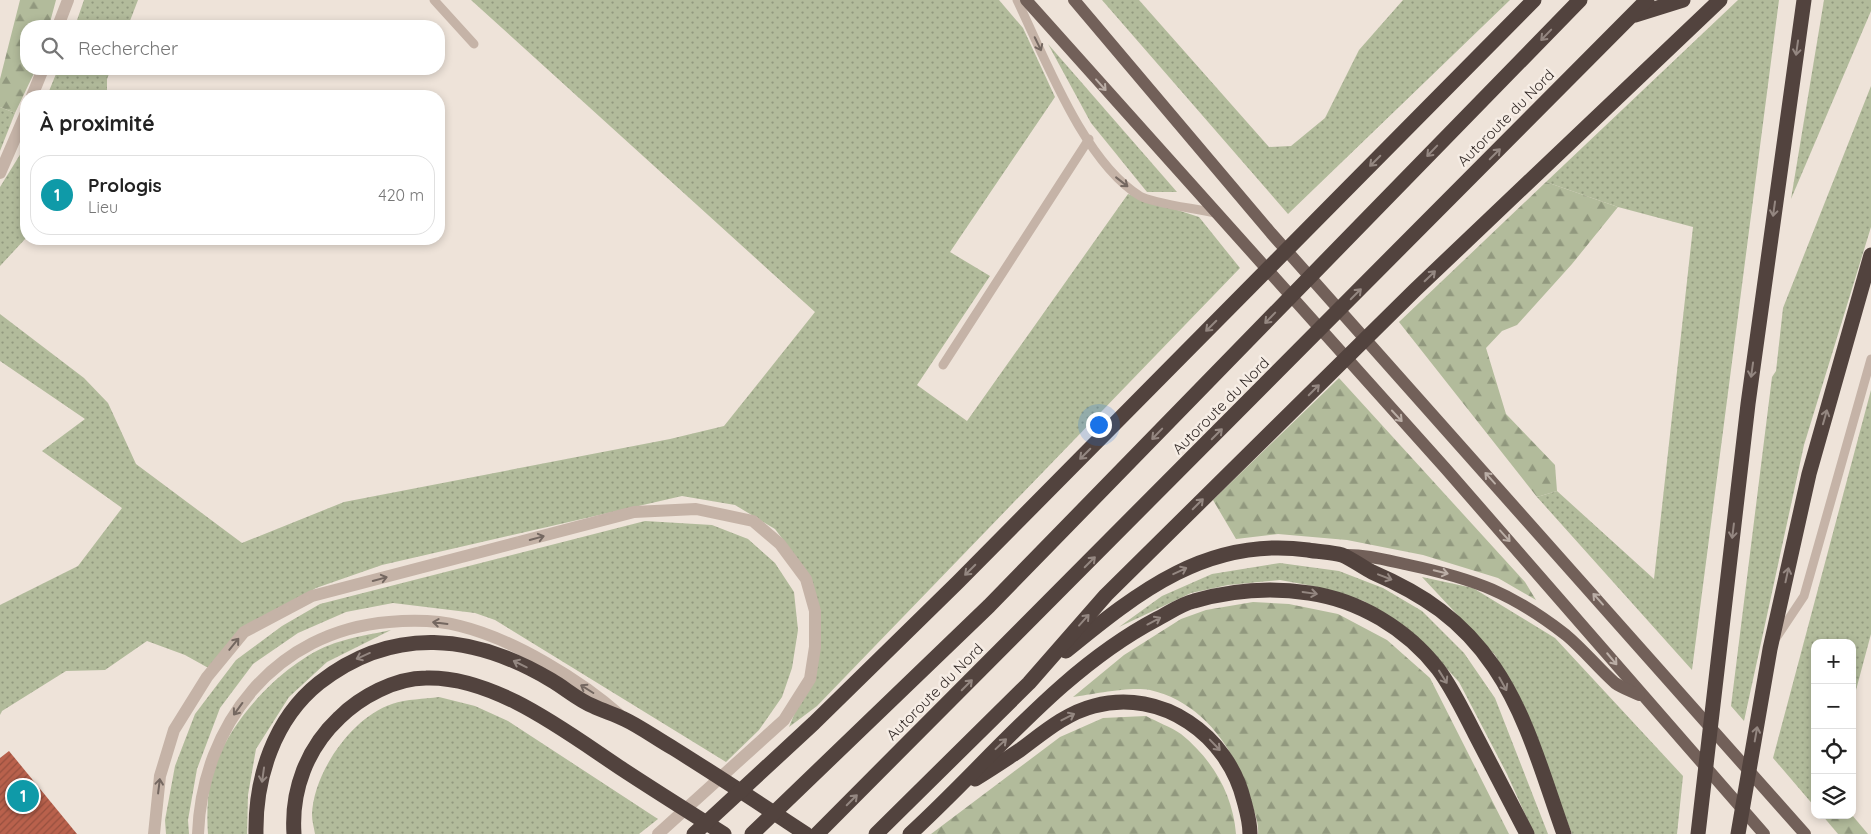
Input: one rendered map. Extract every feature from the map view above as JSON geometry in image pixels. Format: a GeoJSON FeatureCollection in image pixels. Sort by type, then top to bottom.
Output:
{"type":"FeatureCollection","features":[{"type":"Feature","properties":{"kind":"highway"},"geometry":{"type":"LineString","coordinates":[[694,834],[814,723],[958,582],[1534,0]]}},
{"type":"Feature","properties":{"kind":"highway","name":"Autoroute du Nord"},"geometry":{"type":"LineString","coordinates":[[752,834],[989,606],[1580,0]]}},
{"type":"Feature","properties":{"kind":"highway","name":"Autoroute du Nord"},"geometry":{"type":"LineString","coordinates":[[817,834],[1647,0]]}},
{"type":"Feature","properties":{"kind":"highway"},"geometry":{"type":"LineString","coordinates":[[1633,16],[1683,0]]}},
{"type":"Feature","properties":{"kind":"highway"},"geometry":{"type":"LineString","coordinates":[[876,834],[1029,683],[1106,595],[1387,318],[1720,0]]}},
{"type":"Feature","properties":{"kind":"highway"},"geometry":{"type":"LineString","coordinates":[[1698,834],[1748,404],[1804,0]]}},
{"type":"Feature","properties":{"kind":"highway"},"geometry":{"type":"LineString","coordinates":[[1738,834],[1772,644],[1808,474],[1871,255]]}},
{"type":"Feature","properties":{"kind":"highway"},"geometry":{"type":"LineString","coordinates":[[1029,683],[1130,599],[1184,568],[1217,557],[1278,548],[1342,555],[1416,592],[1447,614],[1495,668],[1516,706],[1564,834]]}},
{"type":"Feature","properties":{"kind":"highway"},"geometry":{"type":"LineString","coordinates":[[910,834],[955,793],[991,753],[1086,666],[1140,628],[1192,601],[1245,590],[1282,589],[1329,596],[1372,613],[1407,637],[1438,669],[1460,704],[1527,834]]}},
{"type":"Feature","properties":{"kind":"highway"},"geometry":{"type":"LineString","coordinates":[[256,834],[264,766],[279,729],[306,693],[339,668],[378,650],[421,641],[466,644],[508,659],[551,679],[591,706],[625,719],[806,834]]}},
{"type":"Feature","properties":{"kind":"highway"},"geometry":{"type":"LineString","coordinates":[[294,834],[294,810],[299,781],[304,766],[326,731],[350,707],[364,698],[407,680],[426,678],[447,679],[494,692],[546,719],[724,834]]}},
{"type":"Feature","properties":{"kind":"highway"},"geometry":{"type":"LineString","coordinates":[[955,793],[1066,717],[1094,706],[1124,702],[1147,704],[1175,714],[1200,729],[1226,756],[1240,784],[1250,825],[1250,834]]}},
{"type":"Feature","properties":{"kind":"main road"},"geometry":{"type":"LineString","coordinates":[[1026,0],[1214,213],[1543,579],[1643,697],[1764,834]]}},
{"type":"Feature","properties":{"kind":"main road"},"geometry":{"type":"LineString","coordinates":[[1074,0],[1271,232],[1383,360],[1654,662],[1805,834]]}},
{"type":"Feature","properties":{"kind":"main road"},"geometry":{"type":"LineString","coordinates":[[1342,555],[1360,554],[1443,572],[1494,588],[1544,618],[1587,652],[1616,683],[1643,697]]}},
{"type":"Feature","properties":{"kind":"street"},"geometry":{"type":"LineString","coordinates":[[60,20],[68,0]]}},
{"type":"Feature","properties":{"kind":"street"},"geometry":{"type":"LineString","coordinates":[[34,90],[40,75]]}},
{"type":"Feature","properties":{"kind":"street"},"geometry":{"type":"LineString","coordinates":[[0,174],[20,127]]}},
{"type":"Feature","properties":{"kind":"street"},"geometry":{"type":"LineString","coordinates":[[154,834],[160,776],[174,730],[207,678],[244,632],[312,596],[634,512],[696,509],[753,521],[780,544],[806,579],[815,611],[815,647],[810,679],[784,720],[658,834]]}},
{"type":"Feature","properties":{"kind":"street"},"geometry":{"type":"LineString","coordinates":[[198,834],[204,783],[210,764],[223,733],[244,700],[277,663],[305,646],[341,631],[369,623],[415,620],[460,626],[488,636],[557,670],[600,697],[625,719]]}},
{"type":"Feature","properties":{"kind":"lane"},"geometry":{"type":"LineString","coordinates":[[434,0],[474,44]]}},
{"type":"Feature","properties":{"kind":"lane"},"geometry":{"type":"LineString","coordinates":[[1017,0],[1075,118],[1112,174],[1141,197],[1214,213]]}},
{"type":"Feature","properties":{"kind":"lane"},"geometry":{"type":"LineString","coordinates":[[943,365],[1089,139]]}},
{"type":"Feature","properties":{"kind":"lane"},"geometry":{"type":"LineString","coordinates":[[1772,644],[1804,596],[1871,359]]}},
{"type":"Feature","properties":{"kind":"green space"},"geometry":{"type":"Polygon","coordinates":[[[20,0],[56,0],[51,20],[20,20],[20,75],[33,75],[26,90],[20,90],[20,103],[15,113],[0,107],[0,79],[20,0]]]}},
{"type":"Feature","properties":{"kind":"green space"},"geometry":{"type":"Polygon","coordinates":[[[84,0],[138,0],[130,20],[77,20],[84,0]]]}},
{"type":"Feature","properties":{"kind":"green space"},"geometry":{"type":"Polygon","coordinates":[[[471,0],[999,0],[1023,28],[1055,97],[950,252],[990,276],[917,385],[967,421],[1128,194],[1199,217],[1240,268],[817,706],[789,727],[813,668],[808,573],[775,529],[735,505],[682,496],[382,565],[316,588],[255,626],[212,670],[185,655],[147,641],[105,670],[66,671],[2,711],[0,715],[0,605],[78,566],[122,508],[42,451],[85,419],[0,361],[0,314],[84,378],[108,403],[136,464],[242,543],[344,502],[670,439],[724,426],[815,312],[471,0]]]}},
{"type":"Feature","properties":{"kind":"green space"},"geometry":{"type":"Polygon","coordinates":[[[1102,0],[1139,0],[1269,147],[1291,146],[1325,118],[1359,50],[1403,0],[1510,0],[1288,214],[1102,0]]]}},
{"type":"Feature","properties":{"kind":"green space"},"geometry":{"type":"Polygon","coordinates":[[[1738,0],[1779,0],[1692,670],[1537,497],[1557,491],[1654,579],[1693,227],[1618,207],[1546,182],[1738,0]]]}},
{"type":"Feature","properties":{"kind":"green space"},"geometry":{"type":"Polygon","coordinates":[[[1824,0],[1871,0],[1871,11],[1791,199],[1824,0]]]}},
{"type":"Feature","properties":{"kind":"green space"},"geometry":{"type":"Polygon","coordinates":[[[1048,44],[1177,192],[1147,192],[1091,123],[1048,44]]]}},
{"type":"Feature","properties":{"kind":"green space"},"geometry":{"type":"Polygon","coordinates":[[[56,75],[109,75],[107,90],[49,90],[56,75]]]}},
{"type":"Feature","properties":{"kind":"green space"},"geometry":{"type":"Polygon","coordinates":[[[1871,86],[1871,227],[1804,445],[1744,721],[1731,706],[1772,377],[1776,371],[1783,308],[1871,86]]]}},
{"type":"Feature","properties":{"kind":"green space"},"geometry":{"type":"Polygon","coordinates":[[[0,107],[15,113],[0,151],[0,107]]]}},
{"type":"Feature","properties":{"kind":"green space"},"geometry":{"type":"Polygon","coordinates":[[[20,155],[20,244],[0,266],[0,187],[20,155]]]}},
{"type":"Feature","properties":{"kind":"green space"},"geometry":{"type":"Polygon","coordinates":[[[1546,182],[1618,207],[1572,264],[1517,325],[1502,331],[1486,348],[1506,414],[1555,465],[1557,491],[1537,497],[1399,322],[1546,182]]]}},
{"type":"Feature","properties":{"kind":"green space"},"geometry":{"type":"Polygon","coordinates":[[[1339,378],[1525,582],[1536,600],[1498,578],[1423,555],[1347,540],[1278,534],[1236,539],[1213,500],[1339,378]]]}},
{"type":"Feature","properties":{"kind":"green space"},"geometry":{"type":"Polygon","coordinates":[[[1871,390],[1871,634],[1856,690],[1856,639],[1811,639],[1811,802],[1773,758],[1871,390]]]}},
{"type":"Feature","properties":{"kind":"green space"},"geometry":{"type":"Polygon","coordinates":[[[645,521],[712,525],[748,539],[775,563],[794,592],[798,630],[792,668],[782,697],[759,730],[726,762],[495,620],[475,613],[393,603],[346,612],[298,633],[253,664],[220,708],[197,769],[188,820],[189,834],[166,834],[165,820],[175,766],[195,714],[236,660],[282,626],[320,604],[645,521]]]}},
{"type":"Feature","properties":{"kind":"green space"},"geometry":{"type":"Polygon","coordinates":[[[1280,563],[1339,571],[1383,588],[1422,611],[1464,653],[1495,698],[1548,834],[1534,834],[1507,774],[1459,682],[1420,639],[1364,601],[1313,586],[1280,580],[1228,585],[1191,593],[1119,627],[1162,596],[1212,574],[1280,563]]]}},
{"type":"Feature","properties":{"kind":"green space"},"geometry":{"type":"Polygon","coordinates":[[[1422,577],[1473,588],[1555,638],[1683,776],[1677,834],[1572,834],[1522,704],[1495,655],[1422,577]]]}},
{"type":"Feature","properties":{"kind":"green space"},"geometry":{"type":"Polygon","coordinates":[[[1253,602],[1289,604],[1338,614],[1387,640],[1430,678],[1509,834],[1258,834],[1255,815],[1238,766],[1216,732],[1187,706],[1169,696],[1142,689],[1073,697],[1124,655],[1181,619],[1206,610],[1253,602]]]}},
{"type":"Feature","properties":{"kind":"green space"},"geometry":{"type":"Polygon","coordinates":[[[391,630],[327,662],[289,697],[256,749],[248,795],[247,834],[208,834],[208,796],[216,763],[226,741],[256,700],[275,681],[315,652],[335,643],[391,630]]]}},
{"type":"Feature","properties":{"kind":"green space"},"geometry":{"type":"Polygon","coordinates":[[[439,697],[475,706],[508,721],[658,819],[639,834],[315,834],[312,815],[319,782],[337,749],[349,734],[377,711],[392,704],[439,697]]]}},
{"type":"Feature","properties":{"kind":"green space"},"geometry":{"type":"Polygon","coordinates":[[[1146,716],[1181,734],[1211,766],[1225,791],[1234,819],[1236,834],[931,834],[1060,737],[1103,718],[1146,716]]]}},
{"type":"Feature","properties":{"kind":"green space"},"geometry":{"type":"Polygon","coordinates":[[[1825,819],[1855,819],[1868,834],[1838,834],[1825,819]]]}},
{"type":"Feature","properties":{"kind":"building"},"geometry":{"type":"Polygon","coordinates":[[[9,751],[77,834],[0,834],[0,758],[9,751]]]}},
{"type":"Feature","properties":{"kind":"place","name":"Prologis"},"geometry":{"type":"Point","coordinates":[23,796]}}]}
